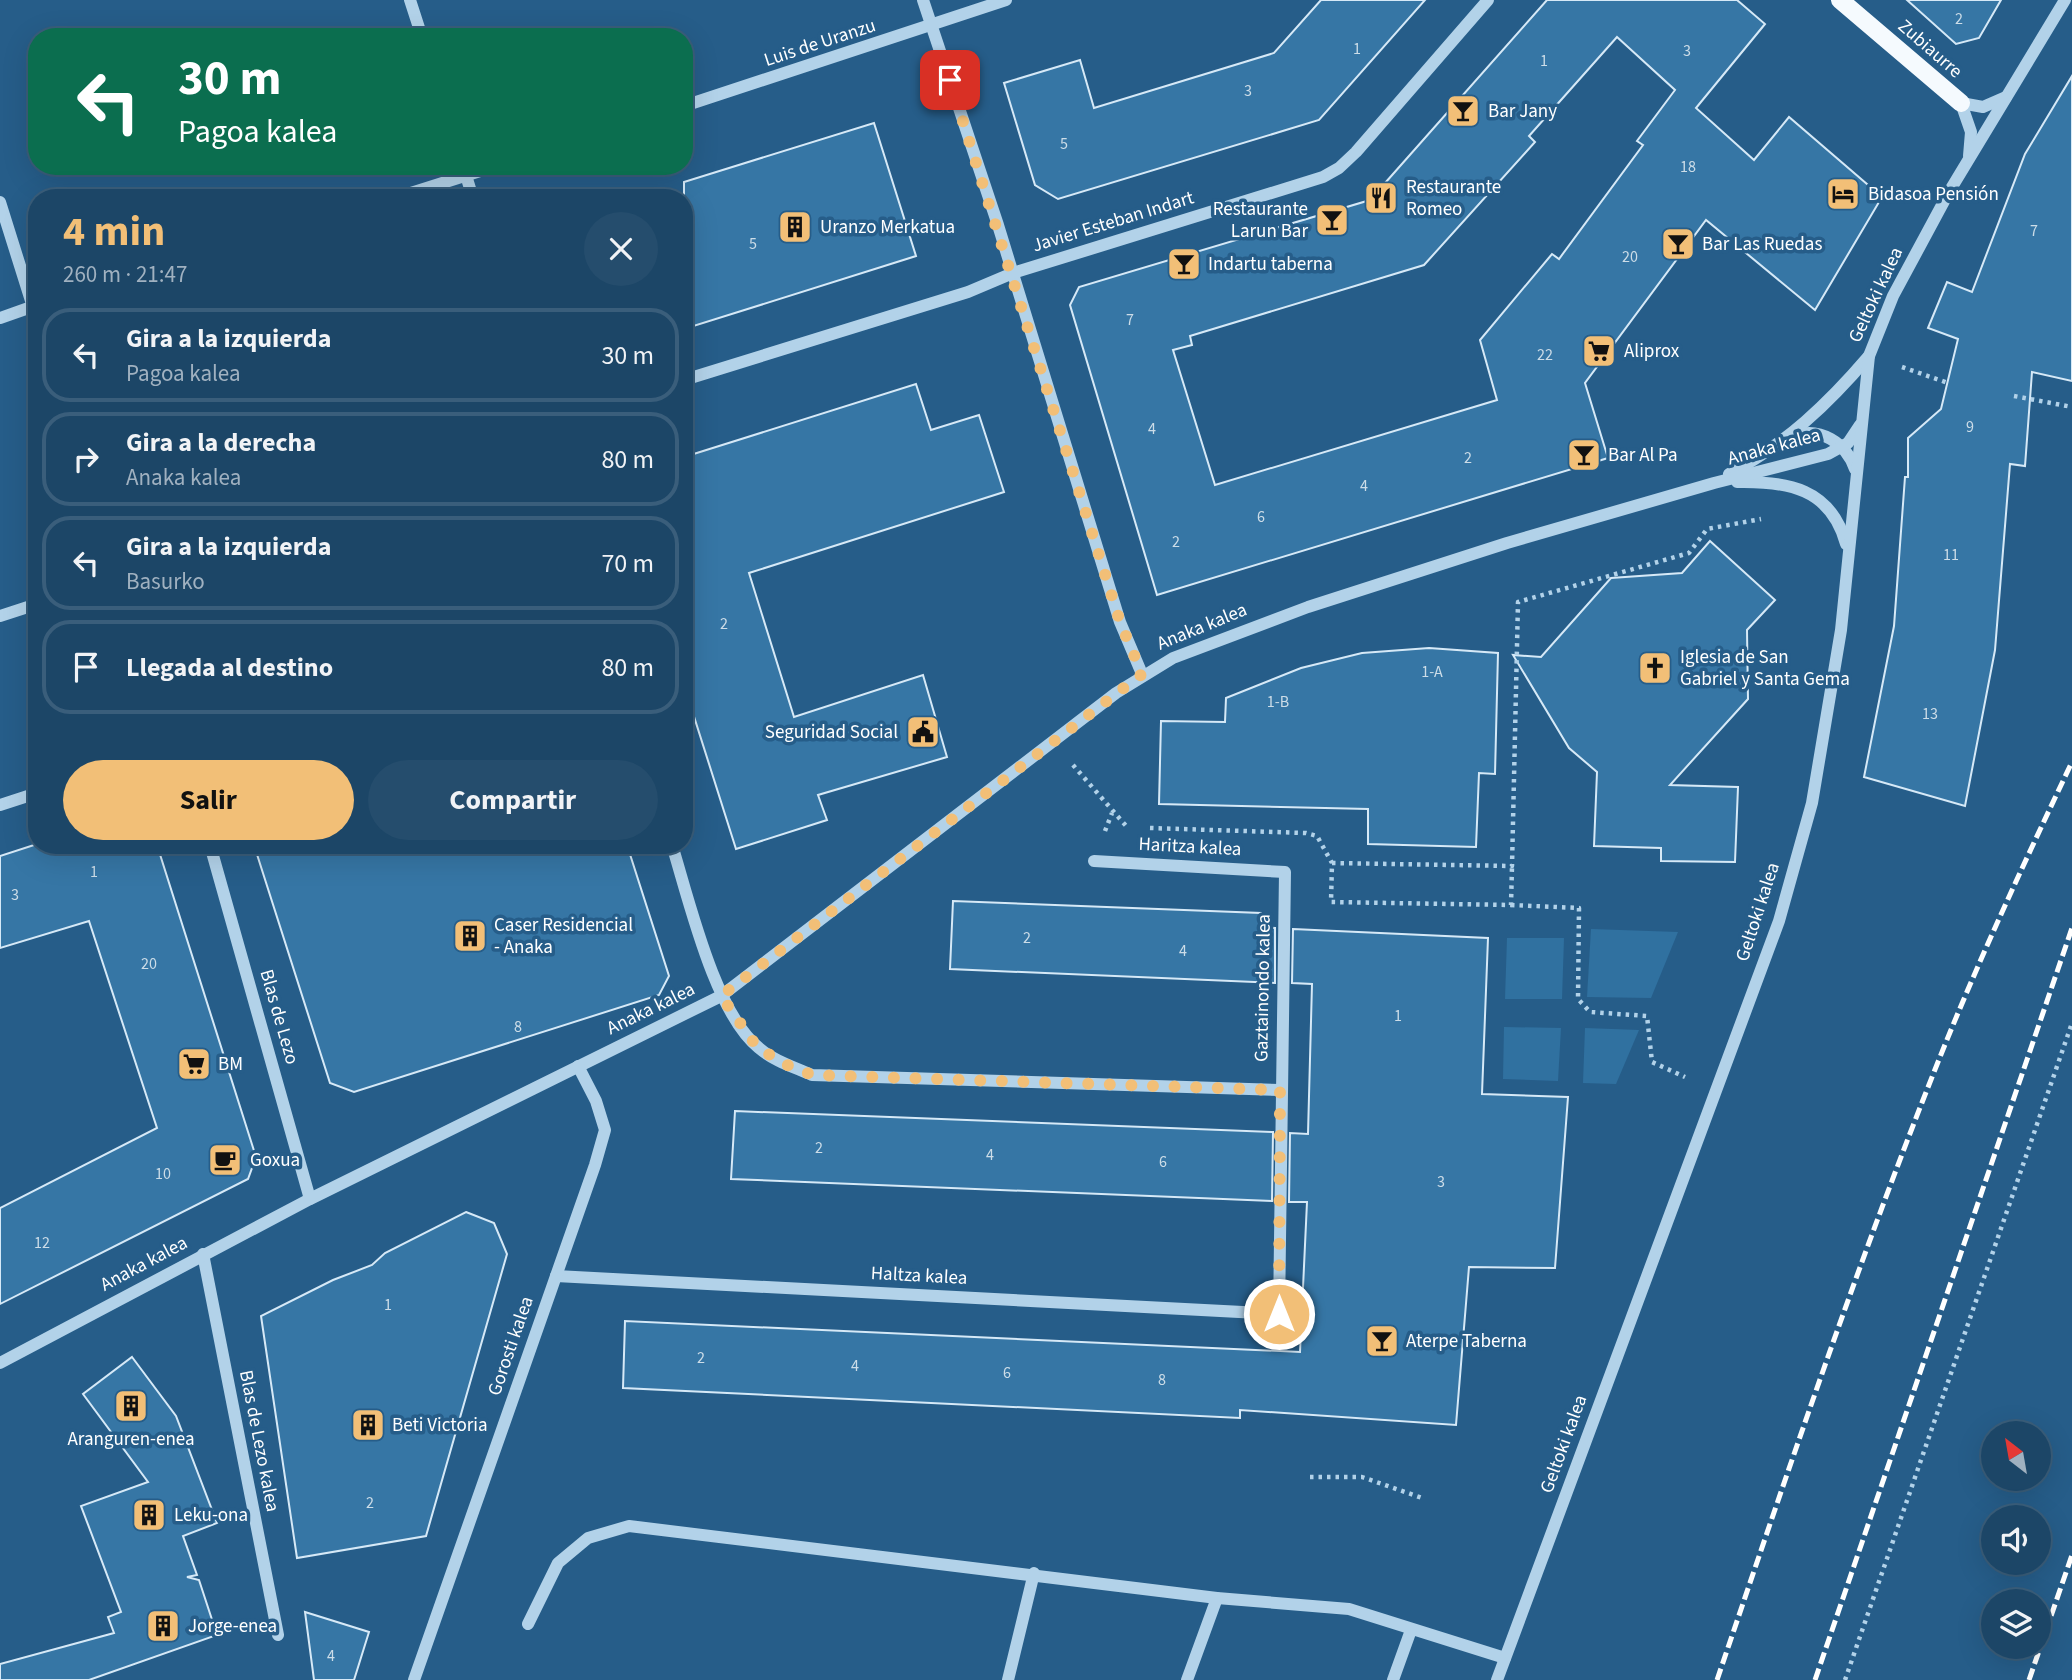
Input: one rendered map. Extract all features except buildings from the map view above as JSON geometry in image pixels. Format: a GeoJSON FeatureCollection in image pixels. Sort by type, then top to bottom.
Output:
{"type":"FeatureCollection","features":[{"type":"Feature","properties":{"kind":"main road","name":"Zubiaurre"},"geometry":{"type":"LineString","coordinates":[[1840,0],[1961,103]]}},
{"type":"Feature","properties":{"kind":"street"},"geometry":{"type":"LineString","coordinates":[[411,0],[419,28]]}},
{"type":"Feature","properties":{"kind":"street"},"geometry":{"type":"LineString","coordinates":[[923,0],[1013,273],[1120,622],[1142,674]]}},
{"type":"Feature","properties":{"kind":"street","name":"Luis de Uranzu"},"geometry":{"type":"LineString","coordinates":[[693,103],[1006,0]]}},
{"type":"Feature","properties":{"kind":"street","name":"Javier Esteban Indart"},"geometry":{"type":"LineString","coordinates":[[693,377],[968,292],[1013,273],[1323,177],[1339,168],[1488,0]]}},
{"type":"Feature","properties":{"kind":"street","name":"Geltoki kalea"},"geometry":{"type":"LineString","coordinates":[[1496,1680],[1779,921],[1812,803],[1841,630],[1869,355],[1893,296],[2064,0]]}},
{"type":"Feature","properties":{"kind":"street"},"geometry":{"type":"LineString","coordinates":[[1961,103],[1983,107],[2006,97]]}},
{"type":"Feature","properties":{"kind":"street","name":"Geltoki kalea"},"geometry":{"type":"LineString","coordinates":[[1961,103],[1971,132],[1968,163]]}},
{"type":"Feature","properties":{"kind":"street"},"geometry":{"type":"LineString","coordinates":[[418,189],[454,175]]}},
{"type":"Feature","properties":{"kind":"street"},"geometry":{"type":"LineString","coordinates":[[0,202],[28,288]]}},
{"type":"Feature","properties":{"kind":"street"},"geometry":{"type":"LineString","coordinates":[[0,318],[28,308]]}},
{"type":"Feature","properties":{"kind":"street","name":"Anaka kalea"},"geometry":{"type":"LineString","coordinates":[[1714,483],[1759,458],[1786,439],[1837,394],[1869,355]]}},
{"type":"Feature","properties":{"kind":"street","name":"Anaka kalea"},"geometry":{"type":"LineString","coordinates":[[0,1363],[310,1199],[721,996],[1142,674],[1184,653],[1308,607],[1507,543],[1714,483],[1828,454],[1843,447],[1860,425]]}},
{"type":"Feature","properties":{"kind":"street","name":"Anaka kalea"},"geometry":{"type":"LineString","coordinates":[[1786,439],[1801,433],[1817,434],[1843,447],[1856,472]]}},
{"type":"Feature","properties":{"kind":"street","name":"Anaka kalea"},"geometry":{"type":"LineString","coordinates":[[1714,483],[1773,482],[1791,485],[1822,503],[1834,517],[1848,551]]}},
{"type":"Feature","properties":{"kind":"street"},"geometry":{"type":"LineString","coordinates":[[0,616],[28,607]]}},
{"type":"Feature","properties":{"kind":"street"},"geometry":{"type":"LineString","coordinates":[[0,805],[28,796]]}},
{"type":"Feature","properties":{"kind":"street","name":"Blas de Lezo"},"geometry":{"type":"LineString","coordinates":[[213,854],[310,1199]]}},
{"type":"Feature","properties":{"kind":"street"},"geometry":{"type":"LineString","coordinates":[[675,854],[721,996],[757,1047],[785,1064],[812,1075],[1280,1090]]}},
{"type":"Feature","properties":{"kind":"street","name":"Haritza kalea"},"geometry":{"type":"LineString","coordinates":[[1094,861],[1284,872]]}},
{"type":"Feature","properties":{"kind":"street","name":"Gaztainondo kalea"},"geometry":{"type":"LineString","coordinates":[[1279,1314],[1284,872]]}},
{"type":"Feature","properties":{"kind":"street","name":"Gorosti kalea"},"geometry":{"type":"LineString","coordinates":[[414,1680],[605,1130],[596,1101],[578,1066]]}},
{"type":"Feature","properties":{"kind":"street","name":"Blas de Lezo kalea"},"geometry":{"type":"LineString","coordinates":[[203,1254],[278,1635]]}},
{"type":"Feature","properties":{"kind":"street","name":"Haltza kalea"},"geometry":{"type":"LineString","coordinates":[[556,1276],[1279,1314]]}},
{"type":"Feature","properties":{"kind":"street"},"geometry":{"type":"LineString","coordinates":[[528,1624],[558,1563],[587,1538],[629,1526],[1034,1573],[1217,1598],[1349,1609],[1504,1658]]}},
{"type":"Feature","properties":{"kind":"street"},"geometry":{"type":"LineString","coordinates":[[1008,1680],[1034,1573]]}},
{"type":"Feature","properties":{"kind":"street"},"geometry":{"type":"LineString","coordinates":[[1187,1680],[1217,1598]]}},
{"type":"Feature","properties":{"kind":"street"},"geometry":{"type":"LineString","coordinates":[[1393,1680],[1411,1630]]}},
{"type":"Feature","properties":{"kind":"path"},"geometry":{"type":"LineString","coordinates":[[1869,355],[1948,383]]}},
{"type":"Feature","properties":{"kind":"path"},"geometry":{"type":"LineString","coordinates":[[2014,396],[2072,407]]}},
{"type":"Feature","properties":{"kind":"path"},"geometry":{"type":"LineString","coordinates":[[1511,905],[1518,602],[1689,553],[1707,529],[1779,517],[1773,482]]}},
{"type":"Feature","properties":{"kind":"path"},"geometry":{"type":"LineString","coordinates":[[1075,767],[1087,780]]}},
{"type":"Feature","properties":{"kind":"path"},"geometry":{"type":"LineString","coordinates":[[1332,863],[1512,866]]}},
{"type":"Feature","properties":{"kind":"path"},"geometry":{"type":"LineString","coordinates":[[1331,902],[1579,908],[1578,999],[1590,1012],[1647,1016],[1652,1062],[1714,1091]]}},
{"type":"Feature","properties":{"kind":"path"},"geometry":{"type":"LineString","coordinates":[[1845,1680],[2072,1023]]}},
{"type":"Feature","properties":{"kind":"path"},"geometry":{"type":"LineString","coordinates":[[1310,1477],[1362,1476],[1425,1499]]}},
{"type":"Feature","properties":{"kind":"shaded area"},"geometry":{"type":"Polygon","coordinates":[[[1591,929],[1678,932],[1651,998],[1587,997],[1591,929]]]}},
{"type":"Feature","properties":{"kind":"shaded area"},"geometry":{"type":"Polygon","coordinates":[[[1507,938],[1564,938],[1562,999],[1505,999],[1507,938]]]}},
{"type":"Feature","properties":{"kind":"shaded area"},"geometry":{"type":"Polygon","coordinates":[[[1504,1027],[1561,1028],[1558,1081],[1503,1079],[1504,1027]]]}},
{"type":"Feature","properties":{"kind":"shaded area"},"geometry":{"type":"Polygon","coordinates":[[[1585,1028],[1639,1030],[1616,1084],[1583,1083],[1585,1028]]]}},
{"type":"Feature","properties":{"kind":"railway"},"geometry":{"type":"LineString","coordinates":[[1717,1680],[1824,1367],[1910,1134],[1971,982],[2072,762]]}},
{"type":"Feature","properties":{"kind":"railway"},"geometry":{"type":"LineString","coordinates":[[1815,1680],[2072,928]]}},
{"type":"Feature","properties":{"kind":"railway"},"geometry":{"type":"LineString","coordinates":[[2029,1680],[2072,1555]]}},
{"type":"Feature","properties":{"kind":"place","name":"Bar Jany"},"geometry":{"type":"Point","coordinates":[1463,111]}},
{"type":"Feature","properties":{"kind":"place","name":"Bidasoa Pensión"},"geometry":{"type":"Point","coordinates":[1843,194]}},
{"type":"Feature","properties":{"kind":"place","name":"Restaurante Romeo"},"geometry":{"type":"Point","coordinates":[1381,198]}},
{"type":"Feature","properties":{"kind":"place","name":"Restaurante Larun Bar"},"geometry":{"type":"Point","coordinates":[1332,220]}},
{"type":"Feature","properties":{"kind":"place","name":"Uranzo Merkatua"},"geometry":{"type":"Point","coordinates":[795,227]}},
{"type":"Feature","properties":{"kind":"place","name":"Bar Las Ruedas"},"geometry":{"type":"Point","coordinates":[1678,244]}},
{"type":"Feature","properties":{"kind":"place","name":"Indartu taberna"},"geometry":{"type":"Point","coordinates":[1184,264]}},
{"type":"Feature","properties":{"kind":"place","name":"Aliprox"},"geometry":{"type":"Point","coordinates":[1599,351]}},
{"type":"Feature","properties":{"kind":"place","name":"Bar Al Pa"},"geometry":{"type":"Point","coordinates":[1584,455]}},
{"type":"Feature","properties":{"kind":"place","name":"Iglesia de San Gabriel y Santa Gema"},"geometry":{"type":"Point","coordinates":[1655,668]}},
{"type":"Feature","properties":{"kind":"place","name":"Seguridad Social"},"geometry":{"type":"Point","coordinates":[923,732]}},
{"type":"Feature","properties":{"kind":"place","name":"Caser Residencial - Anaka"},"geometry":{"type":"Point","coordinates":[470,936]}},
{"type":"Feature","properties":{"kind":"place","name":"BM"},"geometry":{"type":"Point","coordinates":[194,1064]}},
{"type":"Feature","properties":{"kind":"place","name":"Goxua"},"geometry":{"type":"Point","coordinates":[225,1160]}},
{"type":"Feature","properties":{"kind":"place","name":"Aterpe Taberna"},"geometry":{"type":"Point","coordinates":[1382,1341]}},
{"type":"Feature","properties":{"kind":"place","name":"Aranguren-enea"},"geometry":{"type":"Point","coordinates":[131,1406]}},
{"type":"Feature","properties":{"kind":"place","name":"Beti Victoria"},"geometry":{"type":"Point","coordinates":[368,1425]}},
{"type":"Feature","properties":{"kind":"place","name":"Leku-ona"},"geometry":{"type":"Point","coordinates":[149,1515]}},
{"type":"Feature","properties":{"kind":"place","name":"Jorge-enea"},"geometry":{"type":"Point","coordinates":[163,1626]}},
{"type":"Feature","properties":{"kind":"route"},"geometry":{"type":"LineString","coordinates":[[950,80],[998,225],[1120,622],[1142,674],[721,996],[757,1047],[785,1064],[812,1075],[1280,1090],[1279,1314]]}}]}
